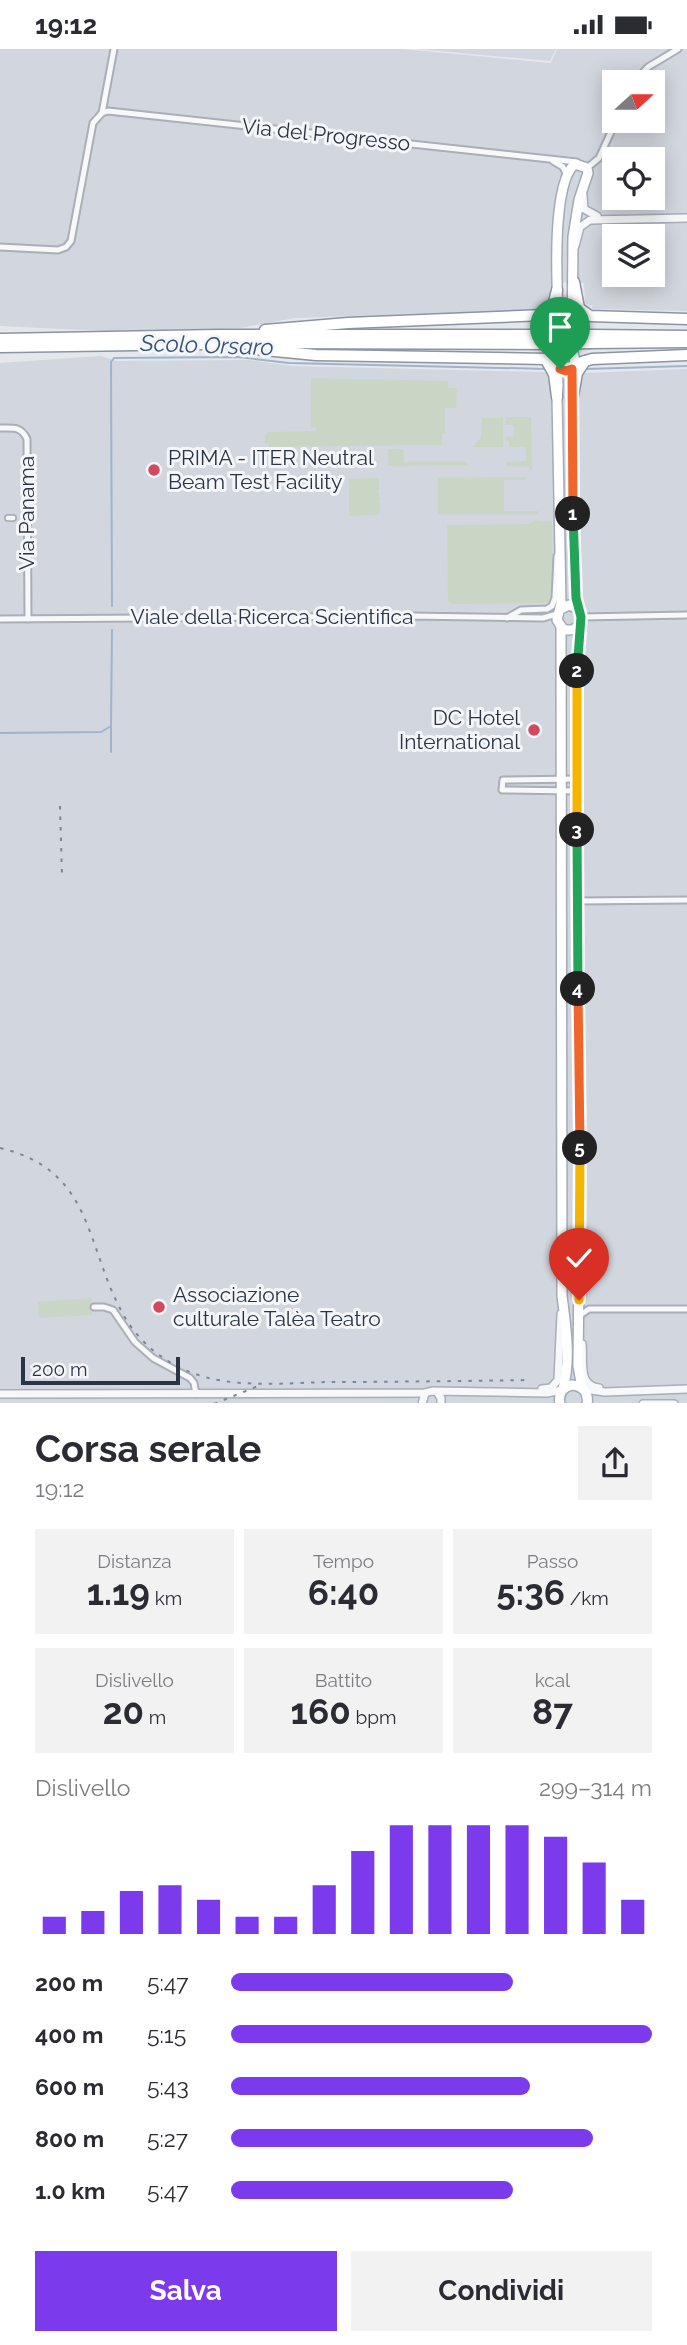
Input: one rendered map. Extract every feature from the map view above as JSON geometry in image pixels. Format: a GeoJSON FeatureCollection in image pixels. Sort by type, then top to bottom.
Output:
{"type":"FeatureCollection","features":[{"type":"Feature","properties":{"kind":"highway"},"geometry":{"type":"LineString","coordinates":[[574,282],[579,308],[590,316],[687,319]]}},
{"type":"Feature","properties":{"kind":"highway"},"geometry":{"type":"LineString","coordinates":[[218,335],[304,325],[544,315],[552,310],[557,290]]}},
{"type":"Feature","properties":{"kind":"highway"},"geometry":{"type":"LineString","coordinates":[[0,339],[218,335],[554,342]]}},
{"type":"Feature","properties":{"kind":"highway"},"geometry":{"type":"LineString","coordinates":[[0,347],[554,342],[687,336]]}},
{"type":"Feature","properties":{"kind":"highway"},"geometry":{"type":"LineString","coordinates":[[590,339],[687,342]]}},
{"type":"Feature","properties":{"kind":"highway"},"geometry":{"type":"LineString","coordinates":[[196,344],[316,355],[553,363],[557,397]]}},
{"type":"Feature","properties":{"kind":"highway"},"geometry":{"type":"LineString","coordinates":[[573,360],[687,355]]}},
{"type":"Feature","properties":{"kind":"highway"},"geometry":{"type":"LineString","coordinates":[[573,396],[577,373],[586,360]]}},
{"type":"Feature","properties":{"kind":"main road"},"geometry":{"type":"LineString","coordinates":[[573,360],[566,371],[553,363],[559,215],[567,176],[572,167],[586,166],[588,173],[575,220],[573,550],[580,618],[576,779],[578,1374],[587,1395],[587,1403]]}},
{"type":"Feature","properties":{"kind":"main road"},"geometry":{"type":"LineString","coordinates":[[557,397],[562,1296],[566,1321],[567,1367],[563,1389],[559,1395],[560,1403]]}},
{"type":"Feature","properties":{"kind":"main road"},"geometry":{"type":"LineString","coordinates":[[559,618],[572,606],[580,618]]}},
{"type":"Feature","properties":{"kind":"main road"},"geometry":{"type":"LineString","coordinates":[[559,618],[572,630],[580,618]]}},
{"type":"Feature","properties":{"kind":"main road"},"geometry":{"type":"LineString","coordinates":[[563,1389],[572,1385],[583,1388]]}},
{"type":"Feature","properties":{"kind":"street"},"geometry":{"type":"LineString","coordinates":[[0,247],[58,250],[71,241],[93,123],[102,113],[114,49]]}},
{"type":"Feature","properties":{"kind":"street"},"geometry":{"type":"LineString","coordinates":[[645,70],[678,49]]}},
{"type":"Feature","properties":{"kind":"street","name":"Via del Progresso"},"geometry":{"type":"LineString","coordinates":[[102,113],[108,111],[575,161],[586,166]]}},
{"type":"Feature","properties":{"kind":"street"},"geometry":{"type":"LineString","coordinates":[[586,166],[599,158],[610,133]]}},
{"type":"Feature","properties":{"kind":"street"},"geometry":{"type":"LineString","coordinates":[[550,160],[560,165],[567,176]]}},
{"type":"Feature","properties":{"kind":"street"},"geometry":{"type":"LineString","coordinates":[[583,193],[584,209],[601,218]]}},
{"type":"Feature","properties":{"kind":"street"},"geometry":{"type":"LineString","coordinates":[[575,247],[583,224],[601,218],[687,218]]}},
{"type":"Feature","properties":{"kind":"street","name":"Via Panama"},"geometry":{"type":"LineString","coordinates":[[0,428],[18,428],[27,439],[28,619]]}},
{"type":"Feature","properties":{"kind":"street"},"geometry":{"type":"LineString","coordinates":[[558,473],[573,473]]}},
{"type":"Feature","properties":{"kind":"street"},"geometry":{"type":"LineString","coordinates":[[507,618],[521,610],[547,609],[552,605],[555,598],[555,565],[558,552]]}},
{"type":"Feature","properties":{"kind":"street"},"geometry":{"type":"LineString","coordinates":[[580,618],[687,615]]}},
{"type":"Feature","properties":{"kind":"street","name":"Viale della Ricerca Scientifica"},"geometry":{"type":"LineString","coordinates":[[0,619],[400,616],[559,618]]}},
{"type":"Feature","properties":{"kind":"street"},"geometry":{"type":"LineString","coordinates":[[576,779],[503,780],[502,790],[576,791]]}},
{"type":"Feature","properties":{"kind":"street"},"geometry":{"type":"LineString","coordinates":[[577,901],[687,900]]}},
{"type":"Feature","properties":{"kind":"street"},"geometry":{"type":"LineString","coordinates":[[562,1068],[578,1068]]}},
{"type":"Feature","properties":{"kind":"street"},"geometry":{"type":"LineString","coordinates":[[506,1392],[525,1388],[547,1388],[555,1385],[558,1380],[562,1296]]}},
{"type":"Feature","properties":{"kind":"street"},"geometry":{"type":"LineString","coordinates":[[579,1300],[583,1307],[589,1309],[687,1309]]}},
{"type":"Feature","properties":{"kind":"street"},"geometry":{"type":"LineString","coordinates":[[94,1307],[113,1310],[135,1342],[153,1358],[190,1378],[196,1394]]}},
{"type":"Feature","properties":{"kind":"street"},"geometry":{"type":"LineString","coordinates":[[589,1309],[579,1320],[586,1383],[593,1388],[617,1391]]}},
{"type":"Feature","properties":{"kind":"street"},"geometry":{"type":"LineString","coordinates":[[583,1388],[598,1392],[687,1389]]}},
{"type":"Feature","properties":{"kind":"street"},"geometry":{"type":"LineString","coordinates":[[0,1394],[429,1391],[556,1393],[563,1389]]}},
{"type":"Feature","properties":{"kind":"street"},"geometry":{"type":"LineString","coordinates":[[437,1392],[441,1403]]}},
{"type":"Feature","properties":{"kind":"street"},"geometry":{"type":"LineString","coordinates":[[422,1403],[425,1393]]}},
{"type":"Feature","properties":{"kind":"street"},"geometry":{"type":"LineString","coordinates":[[164,1394],[164,1403]]}},
{"type":"Feature","properties":{"kind":"street"},"geometry":{"type":"LineString","coordinates":[[644,1403],[674,1403]]}},
{"type":"Feature","properties":{"kind":"shaded area"},"geometry":{"type":"Polygon","coordinates":[[[0,49],[402,49],[551,63],[557,49],[687,49],[687,311],[592,309],[592,306],[585,303],[584,283],[553,282],[552,300],[543,310],[295,318],[240,328],[104,331],[0,326],[0,49]]]}},
{"type":"Feature","properties":{"kind":"shaded area"},"geometry":{"type":"Polygon","coordinates":[[[417,49],[556,49],[550,61],[417,49]]]}},
{"type":"Feature","properties":{"kind":"shaded area"},"geometry":{"type":"Polygon","coordinates":[[[101,356],[116,361],[248,360],[292,366],[544,372],[565,378],[581,376],[583,373],[687,369],[687,1403],[0,1403],[0,363],[101,356]]]}},
{"type":"Feature","properties":{"kind":"green space"},"geometry":{"type":"Polygon","coordinates":[[[311,378],[448,381],[448,388],[457,388],[456,408],[445,408],[442,445],[269,447],[269,444],[265,443],[268,432],[316,431],[316,427],[311,427],[311,378]]]}},
{"type":"Feature","properties":{"kind":"green space"},"geometry":{"type":"Polygon","coordinates":[[[507,417],[531,417],[532,470],[529,466],[506,466],[506,462],[526,461],[526,447],[509,447],[509,441],[506,441],[506,437],[514,436],[514,425],[505,425],[507,417]]]}},
{"type":"Feature","properties":{"kind":"green space"},"geometry":{"type":"Polygon","coordinates":[[[482,418],[503,418],[503,447],[473,447],[481,438],[482,418]]]}},
{"type":"Feature","properties":{"kind":"green space"},"geometry":{"type":"Polygon","coordinates":[[[388,449],[403,449],[404,462],[467,462],[467,465],[388,466],[388,449]]]}},
{"type":"Feature","properties":{"kind":"green space"},"geometry":{"type":"Polygon","coordinates":[[[525,477],[525,480],[504,480],[504,511],[538,511],[538,514],[438,514],[438,478],[525,477]]]}},
{"type":"Feature","properties":{"kind":"green space"},"geometry":{"type":"Polygon","coordinates":[[[379,478],[379,490],[376,491],[379,492],[379,501],[376,501],[380,503],[380,513],[349,516],[349,479],[379,478]]]}},
{"type":"Feature","properties":{"kind":"green space"},"geometry":{"type":"Polygon","coordinates":[[[534,520],[552,522],[553,598],[548,603],[451,604],[448,601],[447,525],[530,524],[534,520]]]}},
{"type":"Feature","properties":{"kind":"green space"},"geometry":{"type":"Polygon","coordinates":[[[91,1298],[92,1315],[39,1318],[38,1302],[91,1298]]]}},
{"type":"Feature","properties":{"kind":"waterway","name":"Scolo Orsaro"},"geometry":{"type":"LineString","coordinates":[[112,606],[111,362],[114,358],[238,357],[289,363],[546,369]]}},
{"type":"Feature","properties":{"kind":"waterway","name":"Scolo Orsaro"},"geometry":{"type":"LineString","coordinates":[[586,369],[687,366]]}},
{"type":"Feature","properties":{"kind":"waterway","name":"Scolo Orsaro"},"geometry":{"type":"LineString","coordinates":[[0,733],[101,732],[111,726],[112,630]]}},
{"type":"Feature","properties":{"kind":"waterway"},"geometry":{"type":"LineString","coordinates":[[111,727],[111,752]]}},
{"type":"Feature","properties":{"kind":"railway"},"geometry":{"type":"LineString","coordinates":[[60,806],[62,875]]}},
{"type":"Feature","properties":{"kind":"railway"},"geometry":{"type":"LineString","coordinates":[[0,1148],[31,1159],[54,1174],[70,1192],[129,1324],[152,1349],[180,1368],[223,1381],[258,1384],[530,1380]]}},
{"type":"Feature","properties":{"kind":"railway"},"geometry":{"type":"LineString","coordinates":[[216,1403],[258,1386]]}},
{"type":"Feature","properties":{"kind":"place","name":"PRIMA - ITER Neutral Beam Test Facility"},"geometry":{"type":"Point","coordinates":[154,470]}},
{"type":"Feature","properties":{"kind":"place","name":"DC Hotel International"},"geometry":{"type":"Point","coordinates":[534,730]}},
{"type":"Feature","properties":{"kind":"place","name":"Associazione culturale Talèa Teatro"},"geometry":{"type":"Point","coordinates":[159,1307]}},
{"type":"Feature","properties":{"kind":"route"},"geometry":{"type":"LineString","coordinates":[[560,369],[572,369],[573,550],[576,598],[581,617],[576,701],[579,1300]]}}]}
